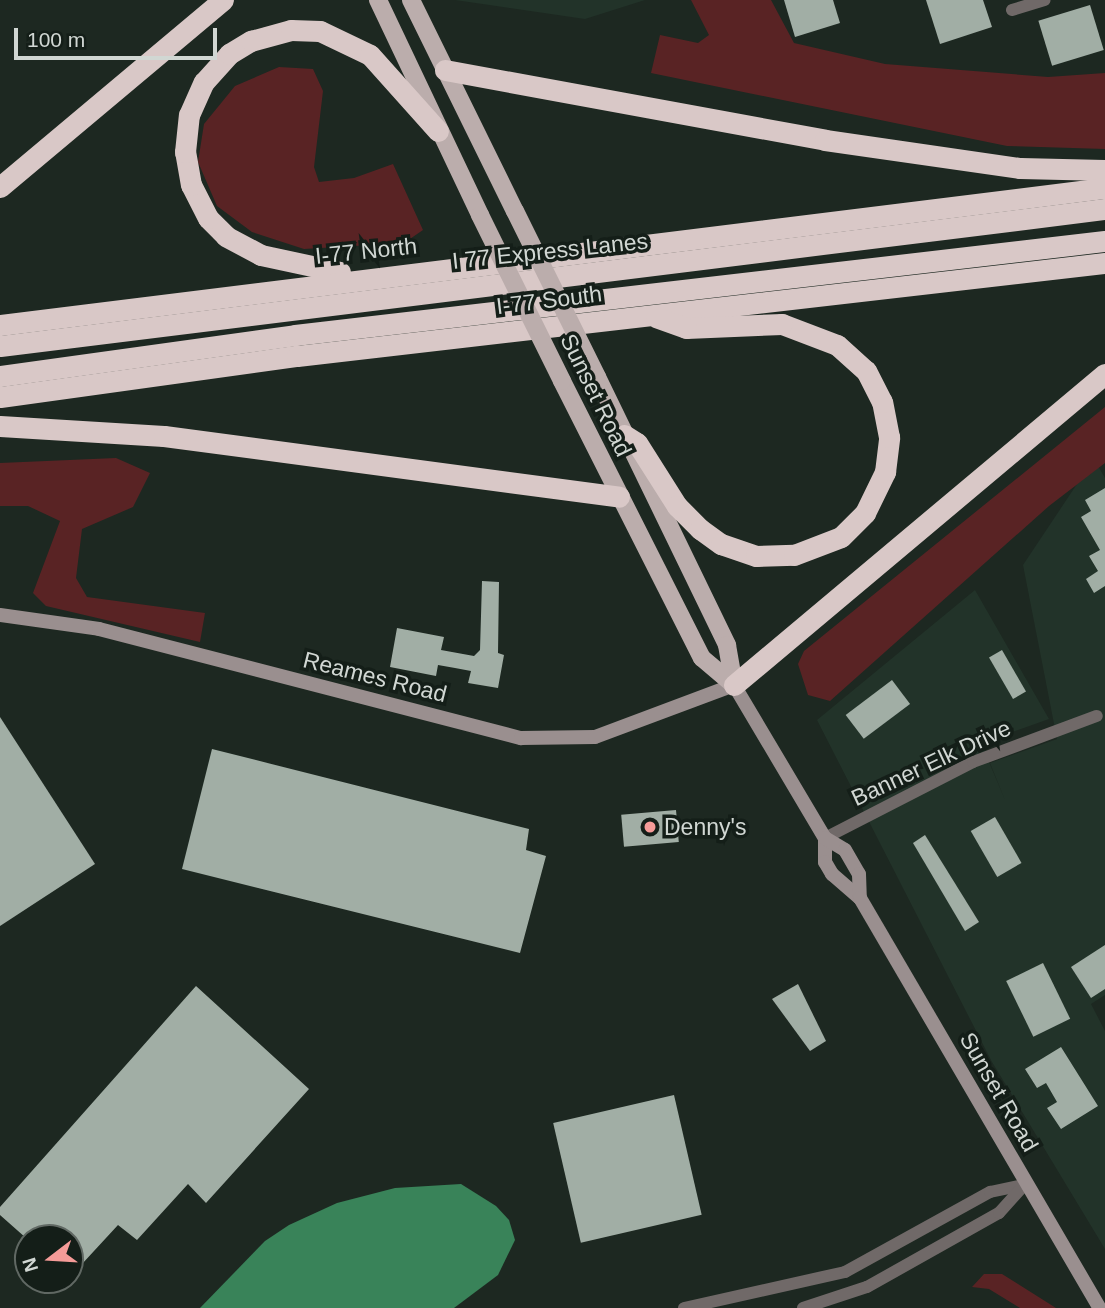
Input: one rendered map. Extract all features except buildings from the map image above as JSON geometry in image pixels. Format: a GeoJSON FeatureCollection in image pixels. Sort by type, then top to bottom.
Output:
{"type":"FeatureCollection","features":[{"type":"Feature","properties":{"kind":"highway"},"geometry":{"type":"LineString","coordinates":[[0,187],[223,0]]}},
{"type":"Feature","properties":{"kind":"highway"},"geometry":{"type":"LineString","coordinates":[[370,277],[261,255],[226,236],[208,218],[191,185],[185,152],[198,92],[220,62],[251,41],[291,30],[320,32],[370,55],[438,131]]}},
{"type":"Feature","properties":{"kind":"highway"},"geometry":{"type":"LineString","coordinates":[[445,70],[825,140],[1020,167],[1105,170]]}},
{"type":"Feature","properties":{"kind":"highway","name":"I-77 North"},"geometry":{"type":"LineString","coordinates":[[0,325],[370,277],[738,235],[1105,188]]}},
{"type":"Feature","properties":{"kind":"highway","name":"I 77 Express Lanes"},"geometry":{"type":"LineString","coordinates":[[0,346],[1105,209]]}},
{"type":"Feature","properties":{"kind":"highway"},"geometry":{"type":"LineString","coordinates":[[0,376],[232,343],[1105,241]]}},
{"type":"Feature","properties":{"kind":"highway","name":"I-77 South"},"geometry":{"type":"LineString","coordinates":[[0,397],[650,315],[1105,262]]}},
{"type":"Feature","properties":{"kind":"highway"},"geometry":{"type":"LineString","coordinates":[[624,435],[637,443],[688,518],[721,544],[756,556],[794,555],[841,537],[865,513],[885,472],[889,437],[882,402],[866,371],[837,345],[782,324],[686,328],[650,315]]}},
{"type":"Feature","properties":{"kind":"highway"},"geometry":{"type":"LineString","coordinates":[[734,685],[1105,374]]}},
{"type":"Feature","properties":{"kind":"highway"},"geometry":{"type":"LineString","coordinates":[[0,426],[152,435],[619,497]]}},
{"type":"Feature","properties":{"kind":"main road","name":"Sunset Road"},"geometry":{"type":"LineString","coordinates":[[378,0],[438,131],[702,659],[734,685],[825,838],[845,850],[853,863],[860,898],[1024,1185],[1100,1308]]}},
{"type":"Feature","properties":{"kind":"main road","name":"Sunset Road"},"geometry":{"type":"LineString","coordinates":[[411,0],[727,645],[734,685]]}},
{"type":"Feature","properties":{"kind":"main road","name":"Reames Road"},"geometry":{"type":"LineString","coordinates":[[0,615],[99,629],[521,738],[596,737],[734,685]]}},
{"type":"Feature","properties":{"kind":"main road","name":"Sunset Road"},"geometry":{"type":"LineString","coordinates":[[825,838],[825,862],[832,874],[860,898]]}},
{"type":"Feature","properties":{"kind":"street"},"geometry":{"type":"LineString","coordinates":[[1012,10],[1044,0]]}},
{"type":"Feature","properties":{"kind":"street","name":"Banner Elk Drive"},"geometry":{"type":"LineString","coordinates":[[825,838],[973,762],[1097,716]]}},
{"type":"Feature","properties":{"kind":"street"},"geometry":{"type":"LineString","coordinates":[[684,1308],[845,1272],[990,1192],[1024,1185]]}},
{"type":"Feature","properties":{"kind":"street"},"geometry":{"type":"LineString","coordinates":[[803,1308],[867,1287],[999,1213],[1024,1185]]}},
{"type":"Feature","properties":{"kind":"shaded area"},"geometry":{"type":"Polygon","coordinates":[[[455,0],[645,0],[585,19],[455,0]]]}},
{"type":"Feature","properties":{"kind":"shaded area"},"geometry":{"type":"Polygon","coordinates":[[[691,0],[771,0],[794,43],[885,64],[1048,77],[1105,73],[1105,149],[1007,146],[651,73],[660,35],[698,43],[709,35],[691,0]]]}},
{"type":"Feature","properties":{"kind":"shaded area"},"geometry":{"type":"Polygon","coordinates":[[[279,67],[313,69],[323,91],[314,167],[319,182],[354,178],[393,164],[423,230],[404,243],[304,249],[252,232],[217,206],[198,162],[204,124],[235,86],[279,67]]]}},
{"type":"Feature","properties":{"kind":"shaded area"},"geometry":{"type":"Polygon","coordinates":[[[1105,407],[1105,463],[1049,506],[830,701],[808,695],[798,664],[804,651],[1105,407]]]}},
{"type":"Feature","properties":{"kind":"shaded area"},"geometry":{"type":"Polygon","coordinates":[[[116,458],[150,473],[133,507],[82,529],[76,578],[87,597],[205,613],[200,642],[46,606],[33,593],[60,521],[28,506],[0,506],[0,463],[116,458]]]}},
{"type":"Feature","properties":{"kind":"shaded area"},"geometry":{"type":"Polygon","coordinates":[[[1098,466],[1105,478],[1105,995],[1091,1004],[1105,1031],[1105,1249],[992,1062],[817,720],[975,590],[1049,719],[981,743],[1005,800],[990,763],[1057,739],[1023,565],[1077,484],[1098,466]]]}},
{"type":"Feature","properties":{"kind":"shaded area"},"geometry":{"type":"Polygon","coordinates":[[[461,1184],[496,1206],[509,1220],[515,1240],[498,1275],[454,1308],[200,1308],[265,1241],[289,1225],[337,1203],[395,1188],[461,1184]]]}},
{"type":"Feature","properties":{"kind":"shaded area"},"geometry":{"type":"Polygon","coordinates":[[[984,1274],[1002,1274],[1056,1308],[1020,1308],[989,1289],[972,1287],[984,1274]]]}},
{"type":"Feature","properties":{"kind":"place","name":"Denny's"},"geometry":{"type":"Point","coordinates":[650,827]}}]}
